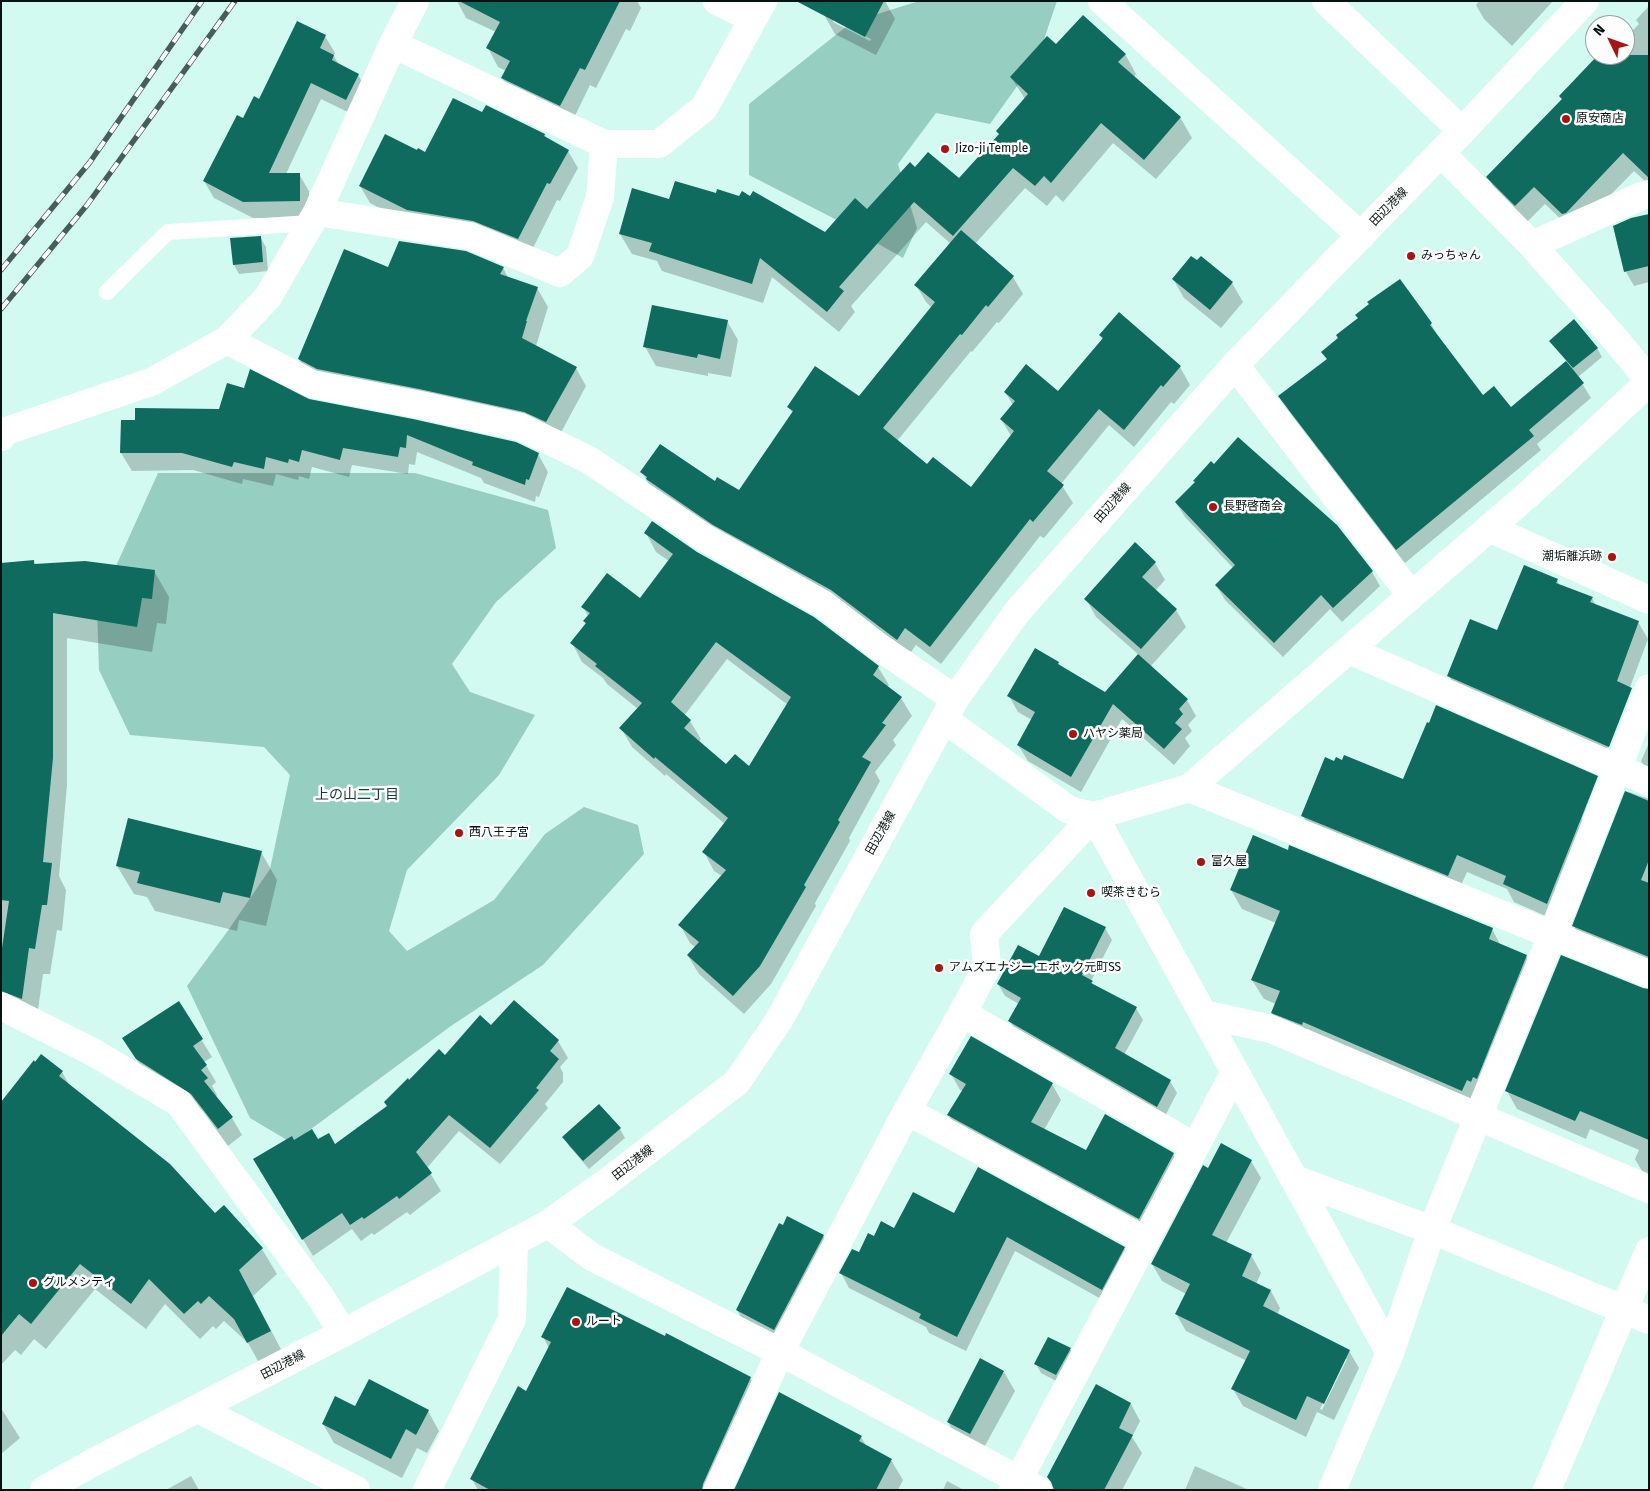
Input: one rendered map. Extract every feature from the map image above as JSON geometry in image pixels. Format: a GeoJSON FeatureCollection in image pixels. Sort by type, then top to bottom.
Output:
{"type":"FeatureCollection","features":[{"type":"Feature","properties":{"kind":"street"},"geometry":{"type":"LineString","coordinates":[[1,437],[6,431],[152,382],[227,340],[268,297],[314,217],[414,1]]}},
{"type":"Feature","properties":{"kind":"street"},"geometry":{"type":"LineString","coordinates":[[393,44],[604,144],[658,144],[704,108],[758,10],[717,1]]}},
{"type":"Feature","properties":{"kind":"street"},"geometry":{"type":"LineString","coordinates":[[1102,1],[1361,236]]}},
{"type":"Feature","properties":{"kind":"street"},"geometry":{"type":"LineString","coordinates":[[1326,1],[1462,131]]}},
{"type":"Feature","properties":{"kind":"street","name":"田辺港線"},"geometry":{"type":"LineString","coordinates":[[44,1490],[92,1463],[343,1334],[548,1224],[607,1182],[737,1082],[779,1020],[950,709],[1017,612],[1234,366],[1441,153],[1585,1]]}},
{"type":"Feature","properties":{"kind":"street"},"geometry":{"type":"LineString","coordinates":[[314,217],[470,236],[560,273],[580,256],[600,197],[604,144]]}},
{"type":"Feature","properties":{"kind":"street"},"geometry":{"type":"LineString","coordinates":[[227,340],[312,384],[520,427],[589,460],[705,538],[823,604],[879,647],[1069,810],[1094,816],[1189,788],[1531,492],[1649,381],[1615,339],[1532,245],[1441,153]]}},
{"type":"Feature","properties":{"kind":"street"},"geometry":{"type":"LineString","coordinates":[[1532,245],[1639,196],[1649,194]]}},
{"type":"Feature","properties":{"kind":"street"},"geometry":{"type":"LineString","coordinates":[[1234,366],[1411,596]]}},
{"type":"Feature","properties":{"kind":"street"},"geometry":{"type":"LineString","coordinates":[[1489,528],[1649,600]]}},
{"type":"Feature","properties":{"kind":"street"},"geometry":{"type":"LineString","coordinates":[[1348,650],[1649,782]]}},
{"type":"Feature","properties":{"kind":"street"},"geometry":{"type":"LineString","coordinates":[[1332,1490],[1390,1353],[1432,1230],[1552,935],[1649,688]]}},
{"type":"Feature","properties":{"kind":"street"},"geometry":{"type":"LineString","coordinates":[[1189,788],[1649,974]]}},
{"type":"Feature","properties":{"kind":"street"},"geometry":{"type":"LineString","coordinates":[[718,1490],[780,1352],[986,966],[984,934],[1094,816]]}},
{"type":"Feature","properties":{"kind":"street"},"geometry":{"type":"LineString","coordinates":[[1094,816],[1390,1353]]}},
{"type":"Feature","properties":{"kind":"street"},"geometry":{"type":"LineString","coordinates":[[1,1006],[91,1051],[179,1103],[320,1296],[343,1334]]}},
{"type":"Feature","properties":{"kind":"street"},"geometry":{"type":"LineString","coordinates":[[962,1013],[1195,1147]]}},
{"type":"Feature","properties":{"kind":"street"},"geometry":{"type":"LineString","coordinates":[[1203,1014],[1271,1029],[1649,1189]]}},
{"type":"Feature","properties":{"kind":"street"},"geometry":{"type":"LineString","coordinates":[[548,1224],[592,1257],[780,1352],[1023,1486],[1146,1240],[1235,1072]]}},
{"type":"Feature","properties":{"kind":"street"},"geometry":{"type":"LineString","coordinates":[[907,1111],[1146,1240]]}},
{"type":"Feature","properties":{"kind":"street"},"geometry":{"type":"LineString","coordinates":[[1294,1179],[1432,1230],[1637,1315]]}},
{"type":"Feature","properties":{"kind":"street"},"geometry":{"type":"LineString","coordinates":[[427,1490],[512,1319],[514,1242]]}},
{"type":"Feature","properties":{"kind":"street"},"geometry":{"type":"LineString","coordinates":[[1547,1490],[1637,1315],[1649,1251]]}},
{"type":"Feature","properties":{"kind":"street"},"geometry":{"type":"LineString","coordinates":[[198,1409],[356,1490]]}},
{"type":"Feature","properties":{"kind":"lane"},"geometry":{"type":"LineString","coordinates":[[107,292],[168,232],[314,217]]}},
{"type":"Feature","properties":{"kind":"green space"},"geometry":{"type":"Polygon","coordinates":[[[919,1],[1057,1],[1038,57],[990,124],[936,113],[898,164],[917,228],[903,258],[831,217],[749,175],[749,104],[852,22],[919,1]]]}},
{"type":"Feature","properties":{"kind":"green space"},"geometry":{"type":"Polygon","coordinates":[[[158,473],[415,473],[548,510],[556,548],[496,602],[452,664],[470,692],[535,715],[499,775],[407,870],[389,931],[407,951],[494,900],[545,834],[584,807],[638,825],[644,854],[543,965],[451,1026],[292,1143],[250,1118],[187,986],[270,869],[290,775],[264,747],[130,735],[99,670],[97,608],[158,473]]]}},
{"type":"Feature","properties":{"kind":"building"},"geometry":{"type":"Polygon","coordinates":[[[459,1],[620,1],[585,70],[580,68],[560,106],[501,78],[510,61],[486,48],[500,22],[459,1]]]}},
{"type":"Feature","properties":{"kind":"building"},"geometry":{"type":"Polygon","coordinates":[[[796,1],[884,1],[865,37],[796,1]]]}},
{"type":"Feature","properties":{"kind":"building"},"geometry":{"type":"Polygon","coordinates":[[[1083,15],[1126,54],[1118,62],[1181,117],[1144,160],[1101,123],[1051,183],[1044,176],[1035,186],[1013,168],[953,236],[914,202],[839,287],[844,291],[827,312],[760,258],[752,284],[649,251],[652,243],[619,234],[632,188],[669,199],[675,181],[716,193],[717,189],[739,196],[742,191],[750,196],[753,191],[825,232],[855,198],[867,209],[910,162],[915,167],[928,152],[959,178],[999,134],[996,131],[1028,94],[1010,77],[1047,36],[1056,44],[1083,15]]]}},
{"type":"Feature","properties":{"kind":"building"},"geometry":{"type":"Polygon","coordinates":[[[297,21],[326,35],[320,48],[334,55],[332,60],[359,74],[346,100],[311,83],[269,173],[300,173],[300,201],[243,202],[203,181],[237,115],[243,118],[254,96],[259,99],[297,21]]]}},
{"type":"Feature","properties":{"kind":"building"},"geometry":{"type":"Polygon","coordinates":[[[1635,55],[1649,55],[1649,178],[1623,153],[1566,213],[1562,214],[1534,187],[1515,206],[1486,177],[1562,99],[1559,96],[1588,65],[1635,65],[1635,55]]]}},
{"type":"Feature","properties":{"kind":"building"},"geometry":{"type":"Polygon","coordinates":[[[453,98],[482,112],[486,105],[545,134],[544,136],[569,150],[550,184],[547,183],[518,239],[473,221],[407,210],[359,186],[385,134],[425,152],[453,98]]]}},
{"type":"Feature","properties":{"kind":"building"},"geometry":{"type":"Polygon","coordinates":[[[1649,214],[1649,266],[1624,272],[1613,226],[1631,218],[1649,214]]]}},
{"type":"Feature","properties":{"kind":"building"},"geometry":{"type":"Polygon","coordinates":[[[961,230],[1014,276],[988,307],[986,305],[962,335],[960,334],[883,428],[927,464],[933,457],[971,487],[1014,431],[1000,419],[1015,401],[1004,392],[1026,364],[1058,391],[1103,338],[1099,335],[1119,312],[1181,366],[1163,387],[1161,385],[1124,430],[1099,409],[1047,471],[1064,485],[1033,522],[1030,519],[930,647],[905,628],[897,640],[831,590],[713,525],[646,479],[647,477],[640,472],[660,444],[715,481],[717,477],[739,490],[793,411],[787,407],[815,366],[859,396],[935,302],[914,285],[961,230]]]}},
{"type":"Feature","properties":{"kind":"building"},"geometry":{"type":"Polygon","coordinates":[[[261,236],[263,262],[233,265],[230,238],[261,236]]]}},
{"type":"Feature","properties":{"kind":"building"},"geometry":{"type":"Polygon","coordinates":[[[399,241],[466,251],[504,267],[500,274],[538,287],[522,338],[577,367],[546,422],[524,412],[317,369],[298,359],[344,249],[388,267],[399,241]]]}},
{"type":"Feature","properties":{"kind":"building"},"geometry":{"type":"Polygon","coordinates":[[[1191,256],[1197,260],[1201,256],[1233,282],[1210,310],[1172,279],[1191,256]]]}},
{"type":"Feature","properties":{"kind":"building"},"geometry":{"type":"Polygon","coordinates":[[[1400,279],[1432,323],[1430,325],[1483,395],[1494,386],[1511,407],[1566,361],[1584,383],[1529,430],[1534,436],[1396,550],[1278,396],[1327,359],[1321,352],[1338,338],[1336,335],[1358,318],[1355,315],[1369,304],[1367,302],[1400,279]]]}},
{"type":"Feature","properties":{"kind":"building"},"geometry":{"type":"Polygon","coordinates":[[[652,305],[728,320],[720,359],[698,354],[697,358],[643,347],[652,305]]]}},
{"type":"Feature","properties":{"kind":"building"},"geometry":{"type":"Polygon","coordinates":[[[1574,319],[1598,348],[1573,368],[1549,341],[1574,319]]]}},
{"type":"Feature","properties":{"kind":"building"},"geometry":{"type":"Polygon","coordinates":[[[250,369],[309,399],[413,419],[516,442],[539,453],[529,480],[526,479],[525,485],[472,465],[473,462],[407,435],[406,448],[400,447],[398,457],[343,448],[340,460],[302,450],[299,462],[289,459],[288,463],[266,457],[264,469],[234,462],[232,467],[182,453],[120,453],[121,420],[135,420],[135,408],[219,409],[227,383],[244,388],[250,369]]]}},
{"type":"Feature","properties":{"kind":"building"},"geometry":{"type":"Polygon","coordinates":[[[1238,437],[1337,525],[1373,571],[1333,608],[1321,595],[1274,643],[1215,585],[1235,565],[1175,502],[1195,482],[1193,481],[1211,461],[1214,464],[1238,437]]]}},
{"type":"Feature","properties":{"kind":"building"},"geometry":{"type":"Polygon","coordinates":[[[652,521],[697,552],[814,617],[879,666],[873,675],[902,697],[882,723],[886,725],[862,757],[871,762],[804,885],[806,887],[760,966],[733,996],[687,955],[699,942],[678,925],[726,870],[702,852],[728,818],[655,757],[654,759],[619,728],[642,703],[595,666],[597,664],[570,643],[586,623],[583,621],[590,613],[581,607],[607,573],[640,598],[673,554],[644,533],[652,521]],[[716,642],[671,702],[691,720],[684,728],[726,764],[735,754],[749,766],[791,697],[716,642]]]}},
{"type":"Feature","properties":{"kind":"building"},"geometry":{"type":"Polygon","coordinates":[[[1135,542],[1156,562],[1142,577],[1177,609],[1141,649],[1084,599],[1135,542]]]}},
{"type":"Feature","properties":{"kind":"building"},"geometry":{"type":"Polygon","coordinates":[[[34,560],[34,564],[85,561],[155,570],[152,599],[142,598],[137,627],[53,613],[53,758],[43,862],[52,863],[47,905],[42,905],[35,949],[29,948],[22,999],[1,991],[1,955],[9,901],[1,900],[1,563],[34,560]]]}},
{"type":"Feature","properties":{"kind":"building"},"geometry":{"type":"Polygon","coordinates":[[[1524,565],[1558,579],[1556,583],[1593,597],[1590,602],[1639,621],[1617,681],[1632,688],[1609,747],[1447,676],[1470,619],[1497,630],[1524,565]]]}},
{"type":"Feature","properties":{"kind":"building"},"geometry":{"type":"Polygon","coordinates":[[[1035,648],[1105,692],[1138,654],[1188,699],[1179,709],[1183,714],[1175,723],[1182,729],[1164,749],[1113,704],[1071,777],[1017,745],[1035,712],[1007,696],[1035,648]]]}},
{"type":"Feature","properties":{"kind":"building"},"geometry":{"type":"Polygon","coordinates":[[[1436,705],[1598,776],[1547,904],[1503,884],[1506,876],[1457,855],[1448,876],[1301,816],[1325,757],[1334,761],[1336,757],[1342,760],[1344,755],[1403,779],[1436,705]]]}},
{"type":"Feature","properties":{"kind":"building"},"geometry":{"type":"Polygon","coordinates":[[[1625,791],[1649,801],[1649,860],[1641,880],[1649,883],[1649,957],[1572,926],[1625,791]]]}},
{"type":"Feature","properties":{"kind":"building"},"geometry":{"type":"Polygon","coordinates":[[[128,818],[262,851],[250,898],[223,892],[220,903],[137,883],[140,872],[116,866],[128,818]]]}},
{"type":"Feature","properties":{"kind":"building"},"geometry":{"type":"Polygon","coordinates":[[[1253,835],[1288,850],[1289,845],[1493,928],[1489,939],[1527,955],[1477,1079],[1473,1077],[1471,1082],[1467,1080],[1462,1091],[1303,1022],[1302,1025],[1271,1013],[1280,991],[1251,980],[1280,911],[1230,890],[1253,835]]]}},
{"type":"Feature","properties":{"kind":"building"},"geometry":{"type":"Polygon","coordinates":[[[1064,907],[1106,927],[1082,975],[1093,981],[1091,983],[1137,1007],[1115,1048],[1171,1080],[1157,1107],[1008,1021],[1021,998],[997,984],[1018,945],[1039,956],[1064,907]]]}},
{"type":"Feature","properties":{"kind":"building"},"geometry":{"type":"Polygon","coordinates":[[[1561,955],[1649,989],[1649,1140],[1580,1111],[1575,1121],[1505,1091],[1561,955]]]}},
{"type":"Feature","properties":{"kind":"building"},"geometry":{"type":"Polygon","coordinates":[[[514,1000],[559,1040],[550,1051],[559,1059],[536,1088],[539,1090],[490,1148],[449,1115],[416,1152],[432,1173],[399,1199],[397,1196],[364,1219],[362,1217],[350,1225],[342,1213],[302,1240],[253,1159],[292,1136],[294,1140],[312,1129],[318,1139],[329,1133],[335,1144],[387,1106],[384,1102],[408,1078],[409,1080],[439,1049],[445,1055],[480,1015],[491,1025],[514,1000]]]}},
{"type":"Feature","properties":{"kind":"building"},"geometry":{"type":"Polygon","coordinates":[[[179,1001],[203,1039],[193,1046],[207,1065],[201,1070],[208,1078],[204,1081],[233,1117],[218,1129],[191,1094],[136,1059],[122,1038],[179,1001]]]}},
{"type":"Feature","properties":{"kind":"building"},"geometry":{"type":"Polygon","coordinates":[[[971,1036],[1053,1083],[1031,1122],[1086,1150],[1105,1114],[1174,1153],[1139,1219],[947,1115],[966,1084],[949,1074],[971,1036]]]}},
{"type":"Feature","properties":{"kind":"building"},"geometry":{"type":"Polygon","coordinates":[[[41,1054],[63,1071],[59,1076],[170,1164],[215,1213],[224,1205],[263,1248],[239,1270],[271,1331],[247,1343],[234,1319],[209,1296],[201,1304],[198,1301],[184,1314],[149,1279],[131,1304],[80,1264],[31,1324],[19,1314],[1,1336],[1,1102],[34,1060],[35,1062],[41,1054]]]}},
{"type":"Feature","properties":{"kind":"building"},"geometry":{"type":"Polygon","coordinates":[[[599,1104],[621,1128],[583,1161],[562,1137],[599,1104]]]}},
{"type":"Feature","properties":{"kind":"building"},"geometry":{"type":"Polygon","coordinates":[[[1221,1143],[1252,1160],[1212,1235],[1252,1254],[1242,1276],[1271,1290],[1263,1306],[1350,1350],[1324,1404],[1307,1396],[1296,1420],[1231,1389],[1250,1351],[1175,1314],[1190,1284],[1151,1264],[1203,1165],[1208,1168],[1221,1143]]]}},
{"type":"Feature","properties":{"kind":"building"},"geometry":{"type":"Polygon","coordinates":[[[978,1167],[1125,1247],[1102,1290],[1007,1237],[957,1337],[919,1318],[921,1314],[839,1273],[852,1249],[859,1252],[868,1233],[874,1236],[881,1221],[894,1228],[913,1192],[954,1213],[978,1167]]]}},
{"type":"Feature","properties":{"kind":"building"},"geometry":{"type":"Polygon","coordinates":[[[787,1216],[824,1235],[774,1330],[736,1310],[779,1223],[783,1225],[787,1216]]]}},
{"type":"Feature","properties":{"kind":"building"},"geometry":{"type":"Polygon","coordinates":[[[567,1287],[665,1336],[666,1333],[751,1377],[702,1490],[490,1490],[470,1479],[518,1386],[526,1391],[551,1342],[541,1337],[567,1287]]]}},
{"type":"Feature","properties":{"kind":"building"},"geometry":{"type":"Polygon","coordinates":[[[1048,1337],[1071,1348],[1056,1375],[1034,1364],[1048,1337]]]}},
{"type":"Feature","properties":{"kind":"building"},"geometry":{"type":"Polygon","coordinates":[[[980,1358],[1004,1371],[970,1434],[947,1422],[980,1358]]]}},
{"type":"Feature","properties":{"kind":"building"},"geometry":{"type":"Polygon","coordinates":[[[369,1379],[429,1410],[416,1435],[406,1429],[391,1459],[322,1424],[335,1396],[355,1406],[369,1379]]]}},
{"type":"Feature","properties":{"kind":"building"},"geometry":{"type":"Polygon","coordinates":[[[1096,1384],[1131,1403],[1119,1428],[1133,1435],[1104,1490],[1054,1490],[1047,1477],[1096,1384]]]}},
{"type":"Feature","properties":{"kind":"building"},"geometry":{"type":"Polygon","coordinates":[[[779,1392],[862,1436],[859,1441],[892,1459],[876,1490],[734,1490],[779,1392]]]}},
{"type":"Feature","properties":{"kind":"railway"},"geometry":{"type":"LineString","coordinates":[[1,270],[90,162],[202,1]]}},
{"type":"Feature","properties":{"kind":"railway"},"geometry":{"type":"LineString","coordinates":[[1,309],[87,205],[235,1]]}},
{"type":"Feature","properties":{"kind":"place","name":"原安商店"},"geometry":{"type":"Point","coordinates":[1566,119]}},
{"type":"Feature","properties":{"kind":"place","name":"Jizo-ji Temple"},"geometry":{"type":"Point","coordinates":[945,149]}},
{"type":"Feature","properties":{"kind":"place","name":"みっちゃん"},"geometry":{"type":"Point","coordinates":[1411,256]}},
{"type":"Feature","properties":{"kind":"place","name":"長野啓商会"},"geometry":{"type":"Point","coordinates":[1213,507]}},
{"type":"Feature","properties":{"kind":"place","name":"潮垢離浜跡"},"geometry":{"type":"Point","coordinates":[1612,557]}},
{"type":"Feature","properties":{"kind":"place","name":"ハヤシ薬局"},"geometry":{"type":"Point","coordinates":[1073,734]}},
{"type":"Feature","properties":{"kind":"place","name":"西八王子宮"},"geometry":{"type":"Point","coordinates":[459,833]}},
{"type":"Feature","properties":{"kind":"place","name":"富久屋"},"geometry":{"type":"Point","coordinates":[1201,862]}},
{"type":"Feature","properties":{"kind":"place","name":"喫茶きむら"},"geometry":{"type":"Point","coordinates":[1091,893]}},
{"type":"Feature","properties":{"kind":"place","name":"アムズエナジー エポック元町SS"},"geometry":{"type":"Point","coordinates":[939,968]}},
{"type":"Feature","properties":{"kind":"place","name":"グルメシティ"},"geometry":{"type":"Point","coordinates":[33,1283]}},
{"type":"Feature","properties":{"kind":"place","name":"ルート"},"geometry":{"type":"Point","coordinates":[576,1322]}},
{"type":"Feature","properties":{"kind":"district","name":"上の山二丁目"},"geometry":{"type":"Point","coordinates":[357,795]}}]}
